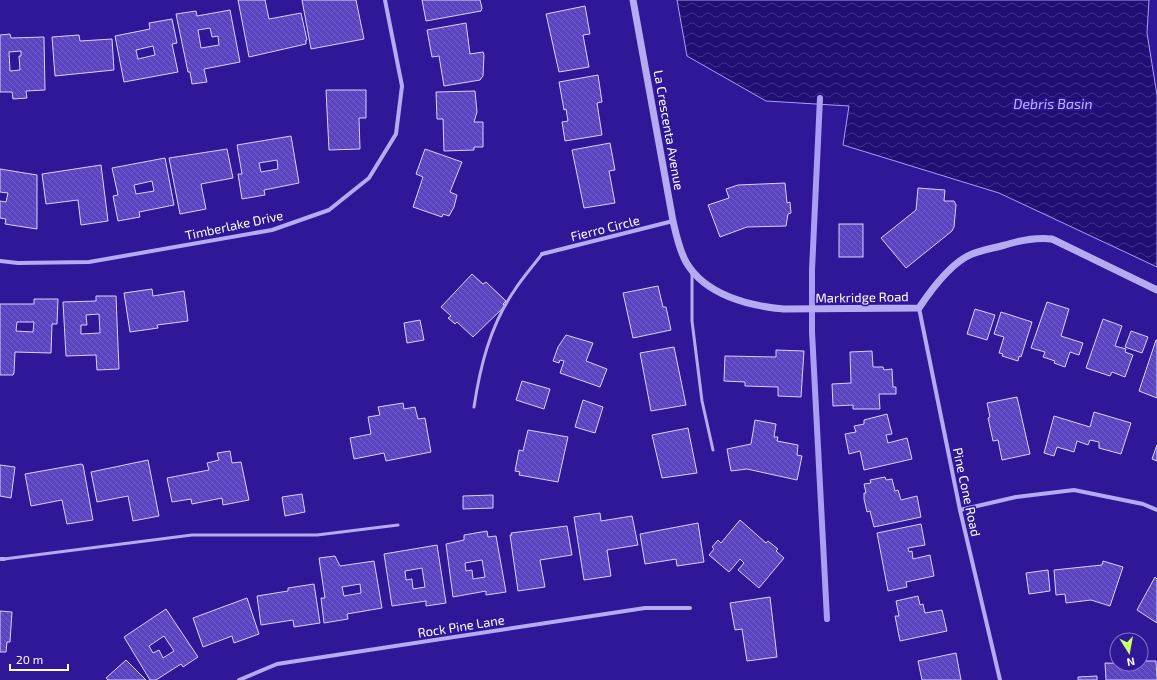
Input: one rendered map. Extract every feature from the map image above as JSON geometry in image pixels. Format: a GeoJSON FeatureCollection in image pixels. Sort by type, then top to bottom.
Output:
{"type":"FeatureCollection","features":[{"type":"Feature","properties":{"kind":"street","name":"Timberlake Drive"},"geometry":{"type":"LineString","coordinates":[[0,261],[18,264],[89,262],[272,230],[328,210],[369,178],[396,134],[402,86],[385,0]]}},
{"type":"Feature","properties":{"kind":"street","name":"La Crescenta Avenue"},"geometry":{"type":"LineString","coordinates":[[633,0],[673,221],[679,243],[690,266]]}},
{"type":"Feature","properties":{"kind":"street","name":"Fierro Circle"},"geometry":{"type":"LineString","coordinates":[[542,254],[673,221]]}},
{"type":"Feature","properties":{"kind":"street","name":"Markridge Road"},"geometry":{"type":"LineString","coordinates":[[690,266],[702,280],[717,291],[737,300],[761,307],[796,309],[919,308],[929,293],[956,264],[971,254],[1034,238],[1052,239],[1157,290]]}},
{"type":"Feature","properties":{"kind":"street","name":"Pine Cone Road"},"geometry":{"type":"LineString","coordinates":[[919,308],[960,510],[1000,680]]}},
{"type":"Feature","properties":{"kind":"street"},"geometry":{"type":"LineString","coordinates":[[960,510],[1016,497],[1074,490],[1143,504],[1157,510]]}},
{"type":"Feature","properties":{"kind":"street","name":"Rock Pine Lane"},"geometry":{"type":"LineString","coordinates":[[239,680],[277,664],[645,608],[690,608]]}},
{"type":"Feature","properties":{"kind":"lane"},"geometry":{"type":"LineString","coordinates":[[474,408],[480,368],[493,333],[513,292],[542,254]]}},
{"type":"Feature","properties":{"kind":"lane"},"geometry":{"type":"LineString","coordinates":[[690,266],[692,321],[702,401],[714,450]]}},
{"type":"Feature","properties":{"kind":"lane"},"geometry":{"type":"LineString","coordinates":[[2,559],[192,535],[316,536],[398,525]]}},
{"type":"Feature","properties":{"kind":"water","name":"Debris Basin"},"geometry":{"type":"Polygon","coordinates":[[[677,0],[1149,0],[1147,33],[1157,95],[1157,267],[999,193],[843,145],[849,106],[766,101],[687,56],[677,0]]]}},
{"type":"Feature","properties":{"kind":"building"},"geometry":{"type":"Polygon","coordinates":[[[238,0],[265,0],[269,19],[301,13],[307,40],[306,44],[249,57],[238,0]]]}},
{"type":"Feature","properties":{"kind":"building"},"geometry":{"type":"Polygon","coordinates":[[[302,0],[356,0],[364,39],[311,49],[302,0]]]}},
{"type":"Feature","properties":{"kind":"building"},"geometry":{"type":"Polygon","coordinates":[[[422,0],[480,0],[482,8],[481,11],[426,21],[422,0]]]}},
{"type":"Feature","properties":{"kind":"building"},"geometry":{"type":"Polygon","coordinates":[[[585,6],[590,34],[583,35],[589,67],[559,72],[546,14],[585,6]]]}},
{"type":"Feature","properties":{"kind":"building"},"geometry":{"type":"Polygon","coordinates":[[[230,10],[240,62],[204,69],[207,82],[192,84],[190,72],[188,72],[176,14],[196,11],[197,16],[230,10]],[[210,28],[198,30],[201,48],[219,45],[218,36],[212,37],[210,28]]]}},
{"type":"Feature","properties":{"kind":"building"},"geometry":{"type":"Polygon","coordinates":[[[172,19],[177,43],[172,44],[178,72],[124,82],[115,36],[150,29],[149,23],[172,19]],[[153,46],[136,50],[138,59],[155,55],[153,46]]]}},
{"type":"Feature","properties":{"kind":"building"},"geometry":{"type":"Polygon","coordinates":[[[466,23],[470,54],[483,52],[484,55],[483,76],[480,80],[444,86],[439,56],[432,57],[427,30],[466,23]]]}},
{"type":"Feature","properties":{"kind":"building"},"geometry":{"type":"Polygon","coordinates":[[[10,34],[11,38],[44,37],[45,90],[26,91],[27,98],[13,99],[12,92],[0,92],[0,35],[10,34]],[[21,51],[9,52],[10,71],[20,70],[19,56],[21,56],[21,51]]]}},
{"type":"Feature","properties":{"kind":"building"},"geometry":{"type":"Polygon","coordinates":[[[79,35],[80,41],[112,39],[114,70],[55,76],[52,37],[79,35]]]}},
{"type":"Feature","properties":{"kind":"building"},"geometry":{"type":"Polygon","coordinates":[[[598,75],[602,102],[597,103],[602,135],[565,141],[562,122],[568,121],[566,109],[564,110],[559,82],[598,75]]]}},
{"type":"Feature","properties":{"kind":"building"},"geometry":{"type":"Polygon","coordinates":[[[326,90],[366,90],[366,118],[359,118],[360,149],[329,150],[326,90]]]}},
{"type":"Feature","properties":{"kind":"building"},"geometry":{"type":"Polygon","coordinates":[[[475,91],[477,112],[474,122],[483,122],[483,147],[474,147],[474,150],[444,151],[443,119],[437,119],[436,92],[475,91]]]}},
{"type":"Feature","properties":{"kind":"building"},"geometry":{"type":"Polygon","coordinates":[[[291,136],[299,183],[264,190],[265,195],[242,199],[238,174],[242,174],[237,145],[291,136]],[[277,160],[259,163],[261,172],[278,169],[277,160]]]}},
{"type":"Feature","properties":{"kind":"building"},"geometry":{"type":"Polygon","coordinates":[[[610,143],[615,170],[609,171],[615,203],[584,208],[572,150],[610,143]]]}},
{"type":"Feature","properties":{"kind":"building"},"geometry":{"type":"Polygon","coordinates":[[[227,149],[233,178],[201,184],[206,209],[180,214],[169,158],[227,149]]]}},
{"type":"Feature","properties":{"kind":"building"},"geometry":{"type":"Polygon","coordinates":[[[425,149],[462,162],[450,192],[457,195],[454,207],[449,216],[443,214],[442,217],[413,207],[423,177],[416,174],[425,149]]]}},
{"type":"Feature","properties":{"kind":"building"},"geometry":{"type":"Polygon","coordinates":[[[165,158],[174,205],[139,212],[140,217],[118,221],[113,196],[118,195],[112,168],[165,158]],[[152,181],[134,185],[136,194],[154,191],[152,181]]]}},
{"type":"Feature","properties":{"kind":"building"},"geometry":{"type":"Polygon","coordinates":[[[101,165],[108,221],[81,225],[78,200],[46,204],[42,174],[101,165]]]}},
{"type":"Feature","properties":{"kind":"building"},"geometry":{"type":"Polygon","coordinates":[[[0,169],[37,175],[37,229],[5,224],[6,219],[0,218],[0,201],[6,202],[8,193],[0,192],[0,169]]]}},
{"type":"Feature","properties":{"kind":"building"},"geometry":{"type":"Polygon","coordinates":[[[785,183],[787,203],[790,202],[791,213],[788,214],[786,226],[747,227],[720,237],[708,205],[729,198],[726,189],[738,185],[785,183]]]}},
{"type":"Feature","properties":{"kind":"building"},"geometry":{"type":"Polygon","coordinates":[[[918,188],[945,190],[944,201],[954,201],[956,205],[954,227],[952,231],[906,268],[881,238],[916,210],[918,188]]]}},
{"type":"Feature","properties":{"kind":"building"},"geometry":{"type":"Polygon","coordinates":[[[839,224],[863,224],[863,257],[839,257],[839,224]]]}},
{"type":"Feature","properties":{"kind":"building"},"geometry":{"type":"Polygon","coordinates":[[[472,274],[483,284],[486,282],[506,301],[503,304],[505,306],[473,337],[457,322],[455,324],[448,318],[451,316],[441,307],[472,274]]]}},
{"type":"Feature","properties":{"kind":"building"},"geometry":{"type":"Polygon","coordinates":[[[658,286],[663,307],[666,307],[671,330],[633,338],[623,293],[658,286]]]}},
{"type":"Feature","properties":{"kind":"building"},"geometry":{"type":"Polygon","coordinates":[[[152,289],[153,296],[184,291],[188,321],[157,325],[158,328],[130,332],[124,293],[152,289]]]}},
{"type":"Feature","properties":{"kind":"building"},"geometry":{"type":"Polygon","coordinates":[[[96,296],[116,296],[119,369],[97,370],[96,355],[66,356],[63,302],[96,301],[96,296]],[[99,314],[86,315],[87,325],[81,325],[81,334],[100,333],[99,314]]]}},
{"type":"Feature","properties":{"kind":"building"},"geometry":{"type":"Polygon","coordinates":[[[34,299],[58,299],[57,324],[52,324],[51,353],[15,352],[13,375],[0,375],[0,304],[34,304],[34,299]],[[17,322],[16,331],[33,332],[34,322],[17,322]]]}},
{"type":"Feature","properties":{"kind":"building"},"geometry":{"type":"Polygon","coordinates":[[[1047,302],[1069,309],[1061,336],[1083,343],[1079,355],[1070,352],[1065,367],[1054,363],[1055,361],[1043,357],[1045,352],[1031,348],[1047,302]]]}},
{"type":"Feature","properties":{"kind":"building"},"geometry":{"type":"Polygon","coordinates":[[[975,309],[995,315],[987,340],[967,334],[975,309]]]}},
{"type":"Feature","properties":{"kind":"building"},"geometry":{"type":"Polygon","coordinates":[[[1001,312],[1032,322],[1021,357],[1019,356],[1018,361],[1002,356],[1003,354],[999,353],[1004,337],[994,334],[1001,312]]]}},
{"type":"Feature","properties":{"kind":"building"},"geometry":{"type":"Polygon","coordinates":[[[1103,319],[1122,326],[1115,346],[1126,349],[1125,352],[1133,355],[1125,377],[1112,372],[1110,376],[1086,368],[1103,319]]]}},
{"type":"Feature","properties":{"kind":"building"},"geometry":{"type":"Polygon","coordinates":[[[420,320],[424,340],[407,343],[404,323],[420,320]]]}},
{"type":"Feature","properties":{"kind":"building"},"geometry":{"type":"Polygon","coordinates":[[[1131,331],[1148,337],[1142,353],[1125,347],[1131,331]]]}},
{"type":"Feature","properties":{"kind":"building"},"geometry":{"type":"Polygon","coordinates":[[[566,335],[593,343],[586,361],[607,369],[600,387],[560,373],[564,361],[560,360],[559,363],[553,361],[558,347],[566,335]]]}},
{"type":"Feature","properties":{"kind":"building"},"geometry":{"type":"Polygon","coordinates":[[[1157,340],[1157,398],[1139,391],[1157,340]]]}},
{"type":"Feature","properties":{"kind":"building"},"geometry":{"type":"Polygon","coordinates":[[[674,347],[686,405],[651,411],[640,353],[674,347]]]}},
{"type":"Feature","properties":{"kind":"building"},"geometry":{"type":"Polygon","coordinates":[[[776,350],[804,351],[801,397],[778,396],[778,387],[745,386],[745,382],[724,381],[725,356],[776,357],[776,350]]]}},
{"type":"Feature","properties":{"kind":"building"},"geometry":{"type":"Polygon","coordinates":[[[872,351],[873,367],[883,367],[884,370],[892,369],[893,387],[896,387],[896,394],[879,394],[880,409],[853,409],[853,405],[833,406],[832,384],[851,383],[850,352],[872,351]]]}},
{"type":"Feature","properties":{"kind":"building"},"geometry":{"type":"Polygon","coordinates":[[[522,381],[550,389],[544,409],[516,400],[522,381]]]}},
{"type":"Feature","properties":{"kind":"building"},"geometry":{"type":"Polygon","coordinates":[[[1017,397],[1030,454],[1002,460],[998,440],[993,441],[988,418],[990,417],[987,403],[1017,397]]]}},
{"type":"Feature","properties":{"kind":"building"},"geometry":{"type":"Polygon","coordinates":[[[583,400],[603,407],[595,433],[575,427],[583,400]]]}},
{"type":"Feature","properties":{"kind":"building"},"geometry":{"type":"Polygon","coordinates":[[[403,403],[404,409],[415,407],[418,419],[425,418],[431,452],[386,461],[384,453],[354,459],[350,438],[371,434],[368,417],[380,415],[378,407],[403,403]]]}},
{"type":"Feature","properties":{"kind":"building"},"geometry":{"type":"Polygon","coordinates":[[[1094,412],[1131,423],[1121,454],[1099,448],[1099,442],[1090,440],[1088,445],[1077,441],[1074,452],[1057,447],[1054,456],[1044,453],[1054,416],[1090,427],[1094,412]]]}},
{"type":"Feature","properties":{"kind":"building"},"geometry":{"type":"Polygon","coordinates":[[[887,414],[892,434],[886,435],[888,443],[907,438],[912,459],[864,470],[860,451],[849,454],[845,434],[856,432],[854,426],[864,424],[864,420],[887,414]]]}},
{"type":"Feature","properties":{"kind":"building"},"geometry":{"type":"Polygon","coordinates":[[[755,420],[776,424],[774,437],[778,437],[777,441],[798,445],[797,455],[802,456],[797,480],[747,469],[731,471],[727,449],[751,444],[755,420]]]}},
{"type":"Feature","properties":{"kind":"building"},"geometry":{"type":"Polygon","coordinates":[[[688,428],[697,473],[662,478],[652,435],[688,428]]]}},
{"type":"Feature","properties":{"kind":"building"},"geometry":{"type":"Polygon","coordinates":[[[528,430],[568,437],[558,482],[519,475],[520,472],[515,471],[519,450],[523,451],[528,430]]]}},
{"type":"Feature","properties":{"kind":"building"},"geometry":{"type":"Polygon","coordinates":[[[1157,445],[1157,461],[1152,459],[1157,445]]]}},
{"type":"Feature","properties":{"kind":"building"},"geometry":{"type":"Polygon","coordinates":[[[230,451],[232,463],[241,462],[249,500],[223,505],[222,498],[192,504],[191,499],[172,502],[167,478],[209,470],[207,463],[219,460],[217,453],[230,451]]]}},
{"type":"Feature","properties":{"kind":"building"},"geometry":{"type":"Polygon","coordinates":[[[148,460],[159,516],[133,521],[128,496],[97,502],[91,472],[148,460]]]}},
{"type":"Feature","properties":{"kind":"building"},"geometry":{"type":"Polygon","coordinates":[[[81,464],[83,465],[93,520],[67,524],[62,500],[31,506],[25,474],[81,464]]]}},
{"type":"Feature","properties":{"kind":"building"},"geometry":{"type":"Polygon","coordinates":[[[0,465],[15,467],[11,498],[0,496],[0,465]]]}},
{"type":"Feature","properties":{"kind":"building"},"geometry":{"type":"Polygon","coordinates":[[[885,477],[886,480],[892,479],[895,491],[898,490],[901,500],[917,496],[921,517],[874,527],[870,511],[867,512],[864,499],[864,493],[866,493],[864,484],[871,483],[870,480],[885,477]]]}},
{"type":"Feature","properties":{"kind":"building"},"geometry":{"type":"Polygon","coordinates":[[[302,494],[305,512],[285,516],[282,497],[302,494]]]}},
{"type":"Feature","properties":{"kind":"building"},"geometry":{"type":"Polygon","coordinates":[[[493,495],[493,508],[463,509],[463,496],[493,495]]]}},
{"type":"Feature","properties":{"kind":"building"},"geometry":{"type":"Polygon","coordinates":[[[600,513],[601,521],[632,516],[638,545],[607,550],[611,576],[584,580],[574,517],[600,513]]]}},
{"type":"Feature","properties":{"kind":"building"},"geometry":{"type":"Polygon","coordinates":[[[740,520],[766,543],[768,541],[778,549],[776,551],[784,558],[759,588],[738,570],[744,563],[740,559],[729,572],[709,555],[714,549],[712,547],[718,540],[721,543],[740,520]]]}},
{"type":"Feature","properties":{"kind":"building"},"geometry":{"type":"Polygon","coordinates":[[[698,523],[704,562],[677,566],[676,559],[645,564],[640,534],[698,523]]]}},
{"type":"Feature","properties":{"kind":"building"},"geometry":{"type":"Polygon","coordinates":[[[921,524],[925,545],[908,548],[909,552],[912,551],[913,559],[930,555],[934,576],[906,582],[907,587],[888,591],[877,533],[921,524]]]}},
{"type":"Feature","properties":{"kind":"building"},"geometry":{"type":"Polygon","coordinates":[[[567,526],[572,555],[540,560],[545,587],[518,591],[510,535],[512,535],[511,533],[567,526]]]}},
{"type":"Feature","properties":{"kind":"building"},"geometry":{"type":"Polygon","coordinates":[[[487,531],[488,537],[496,536],[506,592],[486,595],[486,591],[453,597],[446,544],[464,540],[464,535],[487,531]],[[482,560],[465,563],[466,571],[472,570],[473,579],[485,577],[482,560]]]}},
{"type":"Feature","properties":{"kind":"building"},"geometry":{"type":"Polygon","coordinates":[[[437,545],[446,603],[426,606],[426,601],[392,606],[384,554],[437,545]],[[422,568],[405,571],[406,580],[412,579],[413,589],[425,587],[422,568]]]}},
{"type":"Feature","properties":{"kind":"building"},"geometry":{"type":"Polygon","coordinates":[[[335,556],[340,566],[374,561],[382,608],[347,614],[348,619],[324,623],[321,598],[325,598],[319,558],[335,556]],[[360,584],[342,587],[344,596],[361,593],[360,584]]]}},
{"type":"Feature","properties":{"kind":"building"},"geometry":{"type":"Polygon","coordinates":[[[1103,561],[1123,567],[1110,606],[1091,600],[1066,603],[1065,594],[1056,595],[1054,570],[1102,565],[1103,561]]]}},
{"type":"Feature","properties":{"kind":"building"},"geometry":{"type":"Polygon","coordinates":[[[1048,570],[1050,591],[1029,594],[1026,573],[1048,570]]]}},
{"type":"Feature","properties":{"kind":"building"},"geometry":{"type":"Polygon","coordinates":[[[1155,577],[1157,579],[1157,623],[1137,610],[1155,577]]]}},
{"type":"Feature","properties":{"kind":"building"},"geometry":{"type":"Polygon","coordinates":[[[314,584],[320,623],[294,627],[293,620],[261,625],[257,596],[288,591],[288,588],[314,584]]]}},
{"type":"Feature","properties":{"kind":"building"},"geometry":{"type":"Polygon","coordinates":[[[918,596],[920,605],[923,604],[925,613],[942,610],[947,631],[900,641],[895,616],[899,616],[896,601],[918,596]]]}},
{"type":"Feature","properties":{"kind":"building"},"geometry":{"type":"Polygon","coordinates":[[[770,597],[777,657],[747,661],[742,629],[735,630],[730,603],[770,597]]]}},
{"type":"Feature","properties":{"kind":"building"},"geometry":{"type":"Polygon","coordinates":[[[247,598],[259,634],[234,643],[232,636],[203,647],[193,618],[247,598]]]}},
{"type":"Feature","properties":{"kind":"building"},"geometry":{"type":"Polygon","coordinates":[[[166,609],[198,657],[183,667],[181,664],[156,680],[150,680],[124,637],[166,609]],[[164,636],[149,646],[153,653],[159,650],[163,658],[174,651],[164,636]]]}},
{"type":"Feature","properties":{"kind":"building"},"geometry":{"type":"Polygon","coordinates":[[[0,611],[12,612],[10,642],[7,642],[6,652],[0,652],[0,611]]]}},
{"type":"Feature","properties":{"kind":"building"},"geometry":{"type":"Polygon","coordinates":[[[956,653],[961,680],[922,680],[918,661],[956,653]]]}},
{"type":"Feature","properties":{"kind":"building"},"geometry":{"type":"Polygon","coordinates":[[[126,660],[146,680],[108,680],[106,678],[126,660]]]}},
{"type":"Feature","properties":{"kind":"building"},"geometry":{"type":"Polygon","coordinates":[[[1149,661],[1156,661],[1157,680],[1106,680],[1105,663],[1109,663],[1109,672],[1149,672],[1149,661]]]}},
{"type":"Feature","properties":{"kind":"building"},"geometry":{"type":"Polygon","coordinates":[[[1097,676],[1097,680],[1078,680],[1078,677],[1097,676]]]}},
{"type":"Feature","properties":{"kind":"waterway"},"geometry":{"type":"LineString","coordinates":[[820,98],[812,270],[812,332],[827,619]]}}]}
